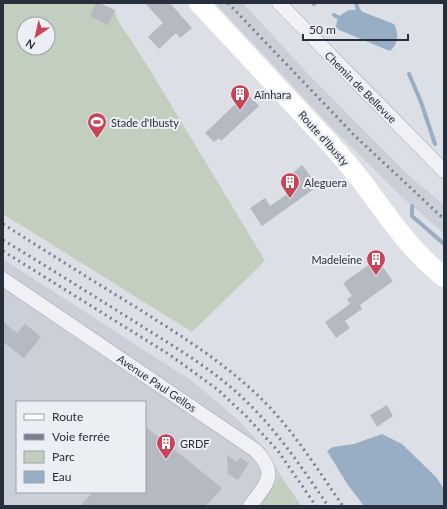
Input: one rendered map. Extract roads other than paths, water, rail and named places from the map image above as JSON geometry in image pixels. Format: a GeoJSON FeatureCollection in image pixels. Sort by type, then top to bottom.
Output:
{"type":"FeatureCollection","features":[{"type":"Feature","properties":{"kind":"street","name":"Route d'Ibusty"},"geometry":{"type":"LineString","coordinates":[[199,3],[336,150],[408,244],[444,277]]}},
{"type":"Feature","properties":{"kind":"street","name":"Chemin de Bellevue"},"geometry":{"type":"LineString","coordinates":[[279,3],[444,171]]}},
{"type":"Feature","properties":{"kind":"street","name":"Avenue Paul Gellos"},"geometry":{"type":"LineString","coordinates":[[3,279],[255,450],[265,459],[269,469],[268,477],[264,487],[250,506]]}},
{"type":"Feature","properties":{"kind":"water"},"geometry":{"type":"Polygon","coordinates":[[[349,10],[358,10],[394,24],[397,31],[397,42],[393,48],[390,51],[339,30],[336,27],[338,18],[349,10]]]}},
{"type":"Feature","properties":{"kind":"water"},"geometry":{"type":"Polygon","coordinates":[[[382,434],[402,444],[436,477],[444,489],[444,506],[364,506],[348,485],[327,451],[333,447],[354,444],[382,434]]]}},
{"type":"Feature","properties":{"kind":"waterway"},"geometry":{"type":"LineString","coordinates":[[356,3],[358,10],[361,13]]}},
{"type":"Feature","properties":{"kind":"waterway"},"geometry":{"type":"LineString","coordinates":[[334,15],[343,20]]}},
{"type":"Feature","properties":{"kind":"waterway"},"geometry":{"type":"LineString","coordinates":[[409,74],[421,102],[435,144]]}},
{"type":"Feature","properties":{"kind":"waterway"},"geometry":{"type":"LineString","coordinates":[[412,206],[412,216],[444,244]]}},
{"type":"Feature","properties":{"kind":"railway"},"geometry":{"type":"LineString","coordinates":[[228,3],[355,136],[444,219]]}},
{"type":"Feature","properties":{"kind":"railway"},"geometry":{"type":"LineString","coordinates":[[3,224],[180,335],[238,378],[278,416],[312,460],[343,506]]}},
{"type":"Feature","properties":{"kind":"railway"},"geometry":{"type":"LineString","coordinates":[[3,240],[176,348],[205,367],[233,389],[269,425],[300,465],[328,506]]}},
{"type":"Feature","properties":{"kind":"railway"},"geometry":{"type":"LineString","coordinates":[[3,251],[170,355],[217,389],[246,416],[278,451],[316,506]]}},
{"type":"Feature","properties":{"kind":"place","name":"Aïnhara"},"geometry":{"type":"Point","coordinates":[240,111]}},
{"type":"Feature","properties":{"kind":"place","name":"Stade d'Ibusty"},"geometry":{"type":"Point","coordinates":[97,139]}},
{"type":"Feature","properties":{"kind":"place","name":"Aleguera"},"geometry":{"type":"Point","coordinates":[290,199]}},
{"type":"Feature","properties":{"kind":"place","name":"Madeleine"},"geometry":{"type":"Point","coordinates":[376,276]}},
{"type":"Feature","properties":{"kind":"place","name":"GRDF"},"geometry":{"type":"Point","coordinates":[166,460]}}]}
